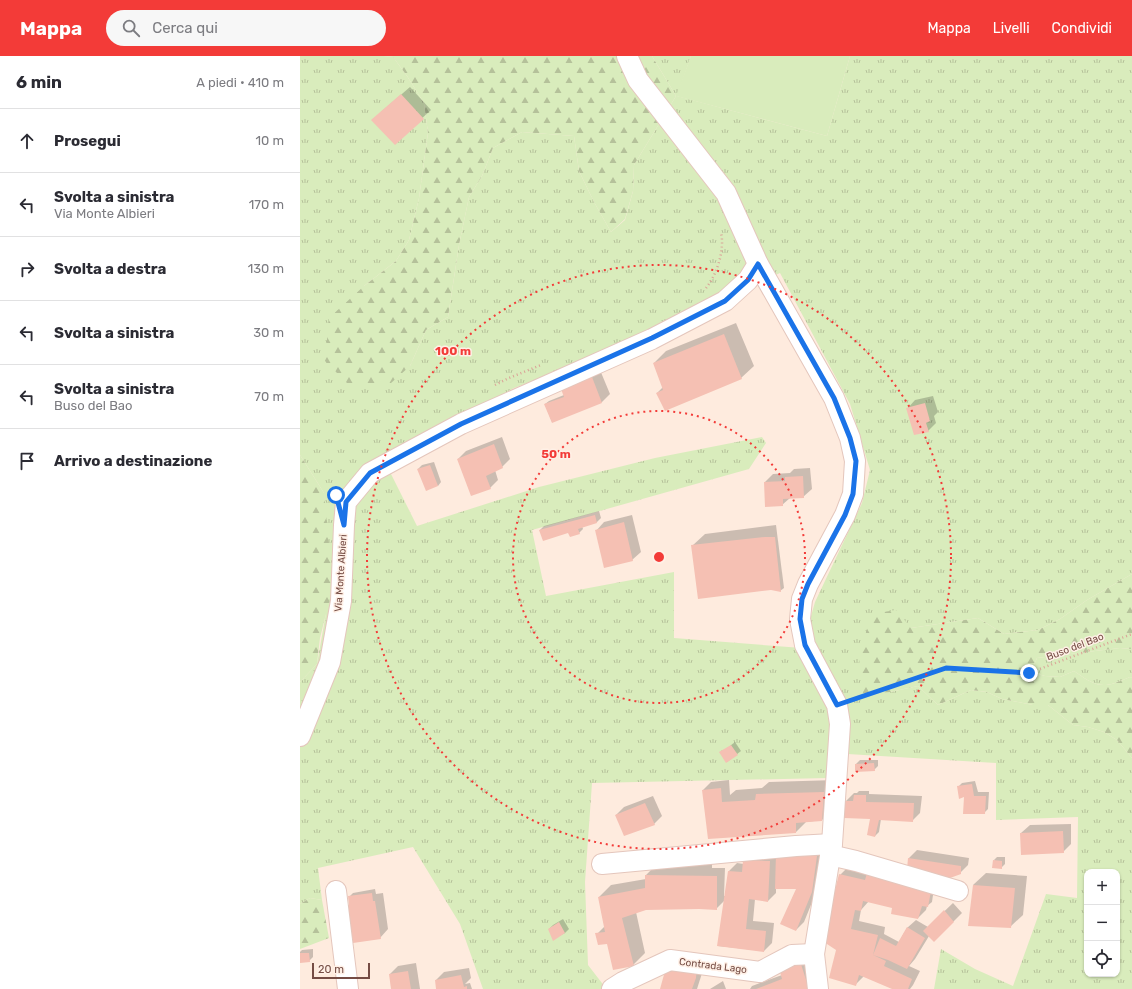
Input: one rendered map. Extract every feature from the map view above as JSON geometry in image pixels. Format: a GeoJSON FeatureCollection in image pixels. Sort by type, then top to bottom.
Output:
{"type":"FeatureCollection","features":[{"type":"Feature","properties":{"kind":"street"},"geometry":{"type":"LineString","coordinates":[[627,56],[638,80],[726,193],[758,264],[834,398],[850,438],[856,461],[853,494],[845,515],[808,584],[802,599],[800,619],[805,645],[837,705],[840,724],[840,744],[831,849],[814,954],[818,989]]}},
{"type":"Feature","properties":{"kind":"street","name":"Via Monte Albieri"},"geometry":{"type":"LineString","coordinates":[[300,736],[330,662],[341,601],[346,502],[370,473],[461,424],[652,338],[725,301],[748,280],[758,264]]}},
{"type":"Feature","properties":{"kind":"street"},"geometry":{"type":"LineString","coordinates":[[602,864],[796,846],[831,849],[856,861],[958,891]]}},
{"type":"Feature","properties":{"kind":"street"},"geometry":{"type":"LineString","coordinates":[[336,892],[348,989]]}},
{"type":"Feature","properties":{"kind":"street","name":"Contrada Lago"},"geometry":{"type":"LineString","coordinates":[[612,989],[623,982],[670,960],[760,972],[792,955],[814,954]]}},
{"type":"Feature","properties":{"kind":"path"},"geometry":{"type":"LineString","coordinates":[[705,288],[710,283],[719,264],[722,239],[720,232]]}},
{"type":"Feature","properties":{"kind":"path"},"geometry":{"type":"LineString","coordinates":[[488,389],[544,363]]}},
{"type":"Feature","properties":{"kind":"path","name":"Buso del Bao"},"geometry":{"type":"LineString","coordinates":[[837,705],[946,668],[1029,673],[1132,634]]}},
{"type":"Feature","properties":{"kind":"green space"},"geometry":{"type":"Polygon","coordinates":[[[300,56],[393,57],[424,103],[428,133],[419,198],[409,240],[396,261],[364,286],[410,366],[426,330],[448,317],[459,245],[469,197],[482,176],[493,148],[522,132],[574,136],[579,171],[611,232],[625,220],[633,191],[634,165],[676,96],[652,56],[691,56],[677,96],[827,136],[850,56],[1132,56],[1132,574],[1087,600],[1060,619],[1038,630],[1004,634],[978,618],[911,628],[890,692],[918,686],[938,705],[971,690],[987,692],[1002,699],[1033,705],[1048,705],[1073,725],[1088,727],[1104,732],[1117,740],[1132,758],[1132,989],[934,989],[941,949],[975,969],[1013,986],[1046,894],[1077,898],[1078,817],[996,820],[996,763],[831,753],[828,778],[592,783],[585,882],[588,965],[605,987],[602,989],[483,989],[460,924],[413,847],[318,868],[322,900],[310,898],[300,904],[300,682],[317,664],[326,613],[324,493],[300,455],[300,56]],[[780,273],[590,359],[514,388],[383,458],[417,526],[539,487],[655,458],[762,437],[766,443],[749,469],[532,530],[546,596],[674,572],[674,638],[802,648],[815,602],[862,503],[870,470],[850,404],[780,273]]]}},
{"type":"Feature","properties":{"kind":"green space"},"geometry":{"type":"Polygon","coordinates":[[[384,56],[652,56],[676,96],[634,165],[633,191],[625,219],[611,232],[579,171],[574,136],[522,132],[493,148],[482,176],[469,197],[459,245],[448,317],[426,330],[410,366],[391,383],[350,386],[325,361],[329,318],[364,286],[396,261],[409,240],[419,198],[428,133],[424,103],[393,57],[384,56]]]}},
{"type":"Feature","properties":{"kind":"green space"},"geometry":{"type":"Polygon","coordinates":[[[691,56],[850,56],[827,136],[676,96],[691,56]]]}},
{"type":"Feature","properties":{"kind":"green space"},"geometry":{"type":"Polygon","coordinates":[[[300,455],[324,493],[333,586],[320,638],[317,664],[300,682],[300,455]]]}},
{"type":"Feature","properties":{"kind":"green space"},"geometry":{"type":"Polygon","coordinates":[[[1132,574],[1132,649],[1120,648],[1037,658],[1031,672],[1045,676],[1060,677],[1074,671],[1089,681],[1101,685],[1113,684],[1130,677],[1132,678],[1132,758],[1117,740],[1104,732],[1088,727],[1073,725],[1048,705],[1033,705],[1002,699],[987,692],[971,690],[938,705],[918,686],[890,692],[863,694],[859,658],[871,614],[896,610],[911,628],[978,618],[1004,634],[1038,630],[1060,619],[1087,600],[1132,574]]]}},
{"type":"Feature","properties":{"kind":"green space"},"geometry":{"type":"Polygon","coordinates":[[[1120,648],[1132,649],[1132,678],[1130,677],[1113,684],[1095,684],[1074,671],[1060,677],[1045,676],[1031,672],[1037,658],[1120,648]]]}},
{"type":"Feature","properties":{"kind":"green space"},"geometry":{"type":"Polygon","coordinates":[[[310,898],[322,900],[329,938],[300,949],[300,904],[310,898]]]}},
{"type":"Feature","properties":{"kind":"building"},"geometry":{"type":"Polygon","coordinates":[[[401,94],[424,119],[395,145],[371,120],[401,94]]]}},
{"type":"Feature","properties":{"kind":"building"},"geometry":{"type":"Polygon","coordinates":[[[724,334],[742,379],[665,411],[656,393],[663,390],[653,363],[724,334]]]}},
{"type":"Feature","properties":{"kind":"building"},"geometry":{"type":"Polygon","coordinates":[[[592,377],[602,403],[552,423],[544,404],[564,397],[561,389],[592,377]]]}},
{"type":"Feature","properties":{"kind":"building"},"geometry":{"type":"Polygon","coordinates":[[[925,403],[930,421],[926,423],[929,432],[914,435],[906,408],[925,403]]]}},
{"type":"Feature","properties":{"kind":"building"},"geometry":{"type":"Polygon","coordinates":[[[494,444],[503,468],[486,476],[491,489],[471,496],[457,459],[494,444]]]}},
{"type":"Feature","properties":{"kind":"building"},"geometry":{"type":"Polygon","coordinates":[[[430,465],[438,486],[426,491],[417,469],[430,465]]]}},
{"type":"Feature","properties":{"kind":"building"},"geometry":{"type":"Polygon","coordinates":[[[803,476],[804,498],[783,499],[783,506],[765,507],[764,482],[785,481],[785,477],[803,476]]]}},
{"type":"Feature","properties":{"kind":"building"},"geometry":{"type":"Polygon","coordinates":[[[595,515],[597,523],[578,529],[580,534],[570,537],[568,533],[543,541],[539,530],[595,515]]]}},
{"type":"Feature","properties":{"kind":"building"},"geometry":{"type":"Polygon","coordinates":[[[624,522],[633,561],[604,568],[595,530],[624,522]]]}},
{"type":"Feature","properties":{"kind":"building"},"geometry":{"type":"Polygon","coordinates":[[[775,537],[781,592],[771,590],[698,599],[691,545],[775,537]]]}},
{"type":"Feature","properties":{"kind":"building"},"geometry":{"type":"Polygon","coordinates":[[[731,745],[738,755],[726,763],[719,752],[731,745]]]}},
{"type":"Feature","properties":{"kind":"building"},"geometry":{"type":"Polygon","coordinates":[[[874,763],[875,771],[855,772],[855,764],[874,763]]]}},
{"type":"Feature","properties":{"kind":"building"},"geometry":{"type":"Polygon","coordinates":[[[972,784],[974,796],[986,796],[985,814],[963,814],[964,797],[959,799],[957,786],[972,784]]]}},
{"type":"Feature","properties":{"kind":"building"},"geometry":{"type":"Polygon","coordinates":[[[721,788],[722,802],[755,800],[756,794],[824,792],[822,821],[796,823],[796,833],[708,839],[702,790],[721,788]]]}},
{"type":"Feature","properties":{"kind":"building"},"geometry":{"type":"Polygon","coordinates":[[[854,795],[866,795],[866,802],[914,803],[913,822],[879,820],[875,837],[867,835],[870,819],[844,818],[845,801],[853,801],[854,795]]]}},
{"type":"Feature","properties":{"kind":"building"},"geometry":{"type":"Polygon","coordinates":[[[645,803],[655,825],[624,836],[615,815],[645,803]]]}},
{"type":"Feature","properties":{"kind":"building"},"geometry":{"type":"Polygon","coordinates":[[[1063,831],[1064,853],[1021,855],[1020,833],[1063,831]]]}},
{"type":"Feature","properties":{"kind":"building"},"geometry":{"type":"Polygon","coordinates":[[[776,853],[817,856],[812,892],[796,931],[780,924],[796,889],[775,889],[776,853]]]}},
{"type":"Feature","properties":{"kind":"building"},"geometry":{"type":"Polygon","coordinates":[[[908,858],[961,866],[961,874],[950,878],[907,870],[908,858]]]}},
{"type":"Feature","properties":{"kind":"building"},"geometry":{"type":"Polygon","coordinates":[[[743,860],[770,861],[768,902],[749,899],[746,929],[766,931],[764,952],[717,946],[728,871],[742,872],[743,860]]]}},
{"type":"Feature","properties":{"kind":"building"},"geometry":{"type":"Polygon","coordinates":[[[993,860],[1002,861],[1002,869],[992,868],[993,860]]]}},
{"type":"Feature","properties":{"kind":"building"},"geometry":{"type":"Polygon","coordinates":[[[867,873],[931,891],[928,907],[922,906],[918,919],[891,914],[892,908],[863,901],[861,911],[855,910],[851,929],[878,935],[873,955],[886,961],[884,966],[912,979],[908,989],[892,989],[859,975],[856,986],[829,978],[836,950],[824,942],[839,874],[865,880],[867,873]]]}},
{"type":"Feature","properties":{"kind":"building"},"geometry":{"type":"Polygon","coordinates":[[[645,875],[717,876],[717,910],[646,910],[622,918],[634,966],[613,970],[607,944],[598,945],[595,933],[605,932],[598,897],[645,888],[645,875]]]}},
{"type":"Feature","properties":{"kind":"building"},"geometry":{"type":"Polygon","coordinates":[[[973,885],[1015,888],[1011,928],[968,926],[973,885]]]}},
{"type":"Feature","properties":{"kind":"building"},"geometry":{"type":"Polygon","coordinates":[[[372,893],[373,901],[375,901],[381,939],[353,943],[347,905],[349,905],[348,896],[372,893]]]}},
{"type":"Feature","properties":{"kind":"building"},"geometry":{"type":"Polygon","coordinates":[[[944,910],[954,922],[934,942],[923,931],[944,910]]]}},
{"type":"Feature","properties":{"kind":"building"},"geometry":{"type":"Polygon","coordinates":[[[559,922],[565,933],[553,941],[548,929],[559,922]]]}},
{"type":"Feature","properties":{"kind":"building"},"geometry":{"type":"Polygon","coordinates":[[[907,927],[925,938],[907,969],[873,955],[880,938],[896,946],[907,927]]]}},
{"type":"Feature","properties":{"kind":"building"},"geometry":{"type":"Polygon","coordinates":[[[300,953],[309,953],[310,962],[300,963],[300,953]]]}},
{"type":"Feature","properties":{"kind":"building"},"geometry":{"type":"Polygon","coordinates":[[[799,958],[809,989],[756,989],[782,979],[778,965],[799,958]]]}},
{"type":"Feature","properties":{"kind":"building"},"geometry":{"type":"Polygon","coordinates":[[[674,963],[697,965],[696,978],[692,989],[660,989],[665,971],[671,972],[674,963]]]}},
{"type":"Feature","properties":{"kind":"building"},"geometry":{"type":"Polygon","coordinates":[[[408,971],[411,989],[391,989],[389,974],[408,971]]]}},
{"type":"Feature","properties":{"kind":"building"},"geometry":{"type":"Polygon","coordinates":[[[461,975],[464,987],[467,986],[467,989],[436,989],[435,980],[461,975]]]}},
{"type":"Feature","properties":{"kind":"route"},"geometry":{"type":"LineString","coordinates":[[336,495],[344,525],[346,502],[370,473],[461,424],[652,338],[725,301],[748,280],[758,264],[834,398],[850,438],[856,461],[853,494],[845,515],[808,584],[802,599],[800,619],[805,645],[837,705],[946,668],[1029,673]]}}]}
